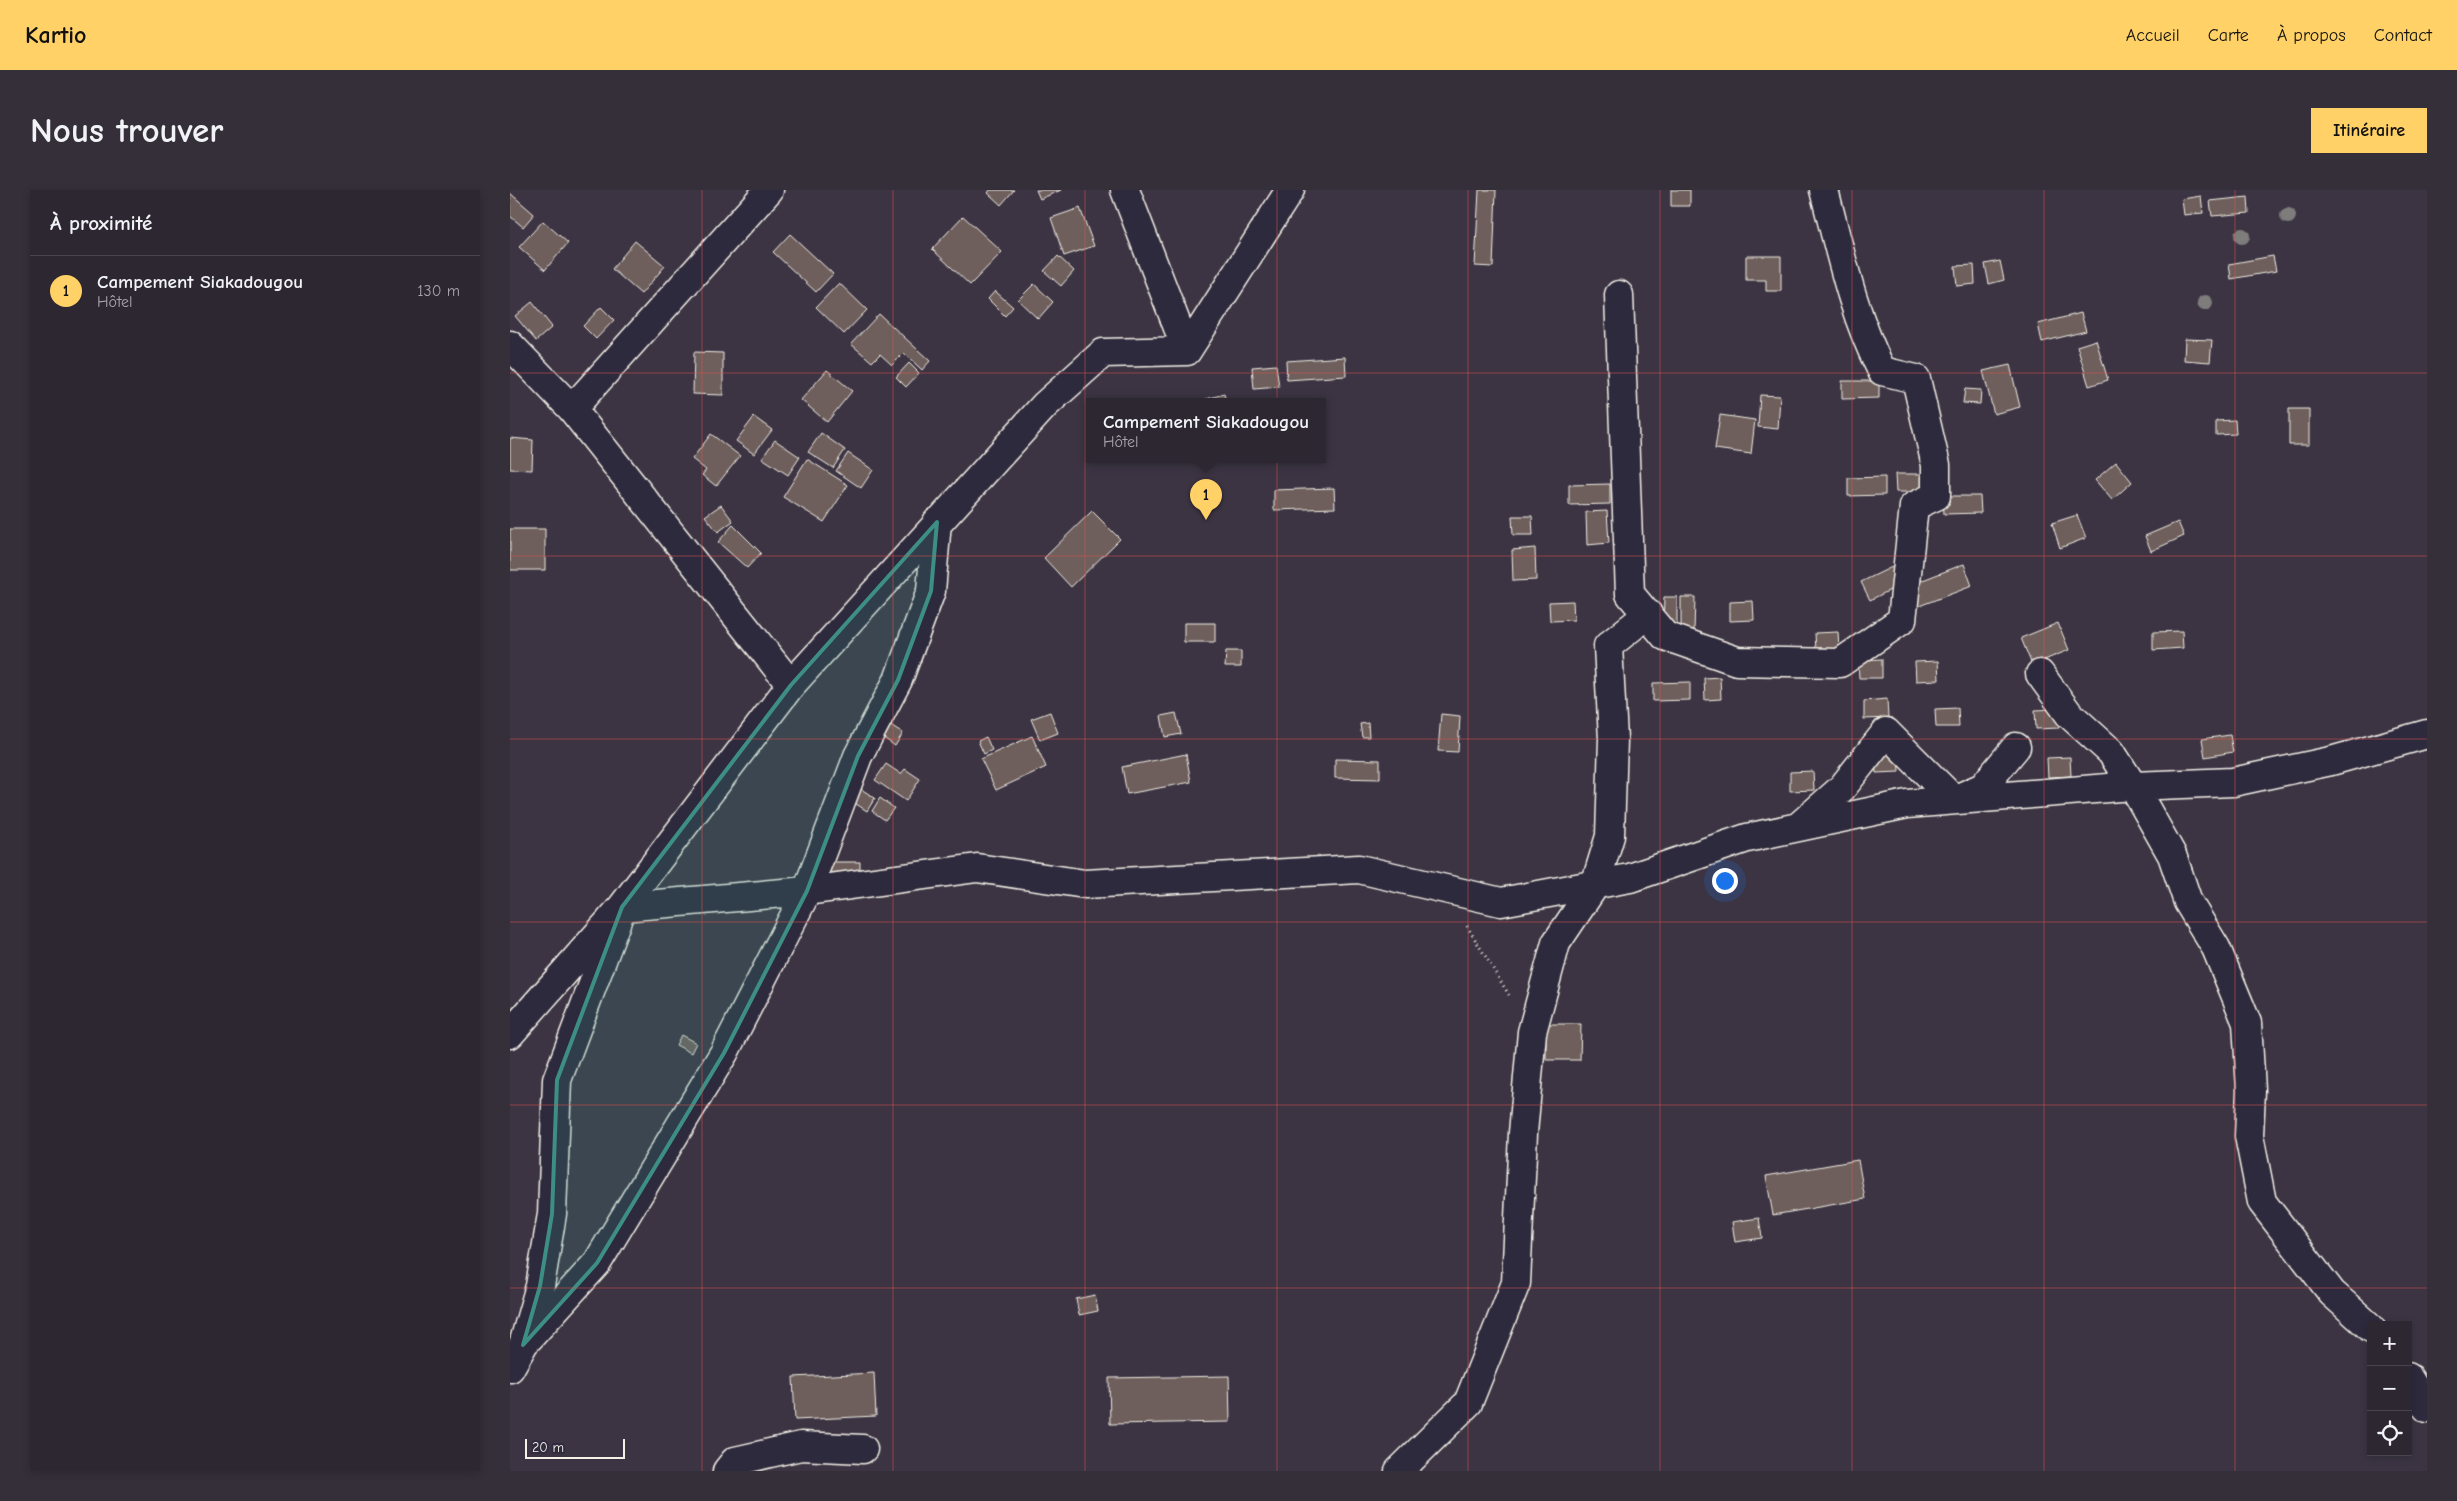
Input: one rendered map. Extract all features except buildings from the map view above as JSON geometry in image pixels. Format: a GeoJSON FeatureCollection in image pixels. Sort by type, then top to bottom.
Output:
{"type":"FeatureCollection","features":[{"type":"Feature","properties":{"kind":"street"},"geometry":{"type":"LineString","coordinates":[[572,408],[769,190]]}},
{"type":"Feature","properties":{"kind":"street"},"geometry":{"type":"LineString","coordinates":[[1125,190],[1188,351]]}},
{"type":"Feature","properties":{"kind":"street"},"geometry":{"type":"LineString","coordinates":[[1188,351],[1290,190]]}},
{"type":"Feature","properties":{"kind":"street"},"geometry":{"type":"LineString","coordinates":[[1619,295],[1630,594],[1665,636],[1737,661],[1840,663],[1902,620],[1914,506],[1936,496],[1936,465],[1916,378],[1882,371],[1872,351],[1848,281],[1824,190]]}},
{"type":"Feature","properties":{"kind":"street"},"geometry":{"type":"LineString","coordinates":[[510,345],[572,408],[791,684]]}},
{"type":"Feature","properties":{"kind":"street"},"geometry":{"type":"LineString","coordinates":[[510,1034],[622,907],[791,684],[1045,405],[1103,353],[1188,351]]}},
{"type":"Feature","properties":{"kind":"street"},"geometry":{"type":"LineString","coordinates":[[510,1368],[523,1345],[597,1263],[724,1053],[807,890],[858,756],[898,680],[932,591],[937,522]]}},
{"type":"Feature","properties":{"kind":"street"},"geometry":{"type":"LineString","coordinates":[[1399,1471],[1468,1402],[1516,1283],[1522,1133],[1532,1032],[1556,943],[1594,885],[1610,836],[1613,740],[1608,646],[1648,614]]}},
{"type":"Feature","properties":{"kind":"street"},"geometry":{"type":"LineString","coordinates":[[2040,674],[2069,714],[2111,752],[2133,786],[2172,855],[2188,902],[2216,948],[2246,1023],[2251,1090],[2249,1136],[2262,1202],[2332,1293],[2367,1324]]}},
{"type":"Feature","properties":{"kind":"street"},"geometry":{"type":"LineString","coordinates":[[1798,827],[1842,788],[1886,732],[1954,800]]}},
{"type":"Feature","properties":{"kind":"street"},"geometry":{"type":"LineString","coordinates":[[622,907],[807,890],[977,868],[1085,884],[1359,869],[1501,902],[1630,878],[1747,838],[1907,804],[2133,786],[2233,782],[2331,761],[2427,734]]}},
{"type":"Feature","properties":{"kind":"street"},"geometry":{"type":"LineString","coordinates":[[1954,800],[1983,787],[2016,747]]}},
{"type":"Feature","properties":{"kind":"street"},"geometry":{"type":"LineString","coordinates":[[523,1345],[540,1286],[552,1214],[557,1080],[622,907]]}},
{"type":"Feature","properties":{"kind":"street"},"geometry":{"type":"LineString","coordinates":[[2412,1384],[2427,1408]]}},
{"type":"Feature","properties":{"kind":"street"},"geometry":{"type":"LineString","coordinates":[[727,1471],[735,1461],[801,1446],[863,1449]]}},
{"type":"Feature","properties":{"kind":"path"},"geometry":{"type":"LineString","coordinates":[[1434,887],[1466,926],[1532,1032]]}},
{"type":"Feature","properties":{"kind":"highlighted area"},"geometry":{"type":"Polygon","coordinates":[[[937,522],[931,591],[898,680],[858,756],[807,891],[724,1053],[597,1263],[523,1345],[540,1286],[552,1214],[557,1080],[622,907],[791,685],[937,522]]]}},
{"type":"Feature","properties":{"kind":"place","name":"Campement Siakadougou"},"geometry":{"type":"Point","coordinates":[1206,520]}}]}
